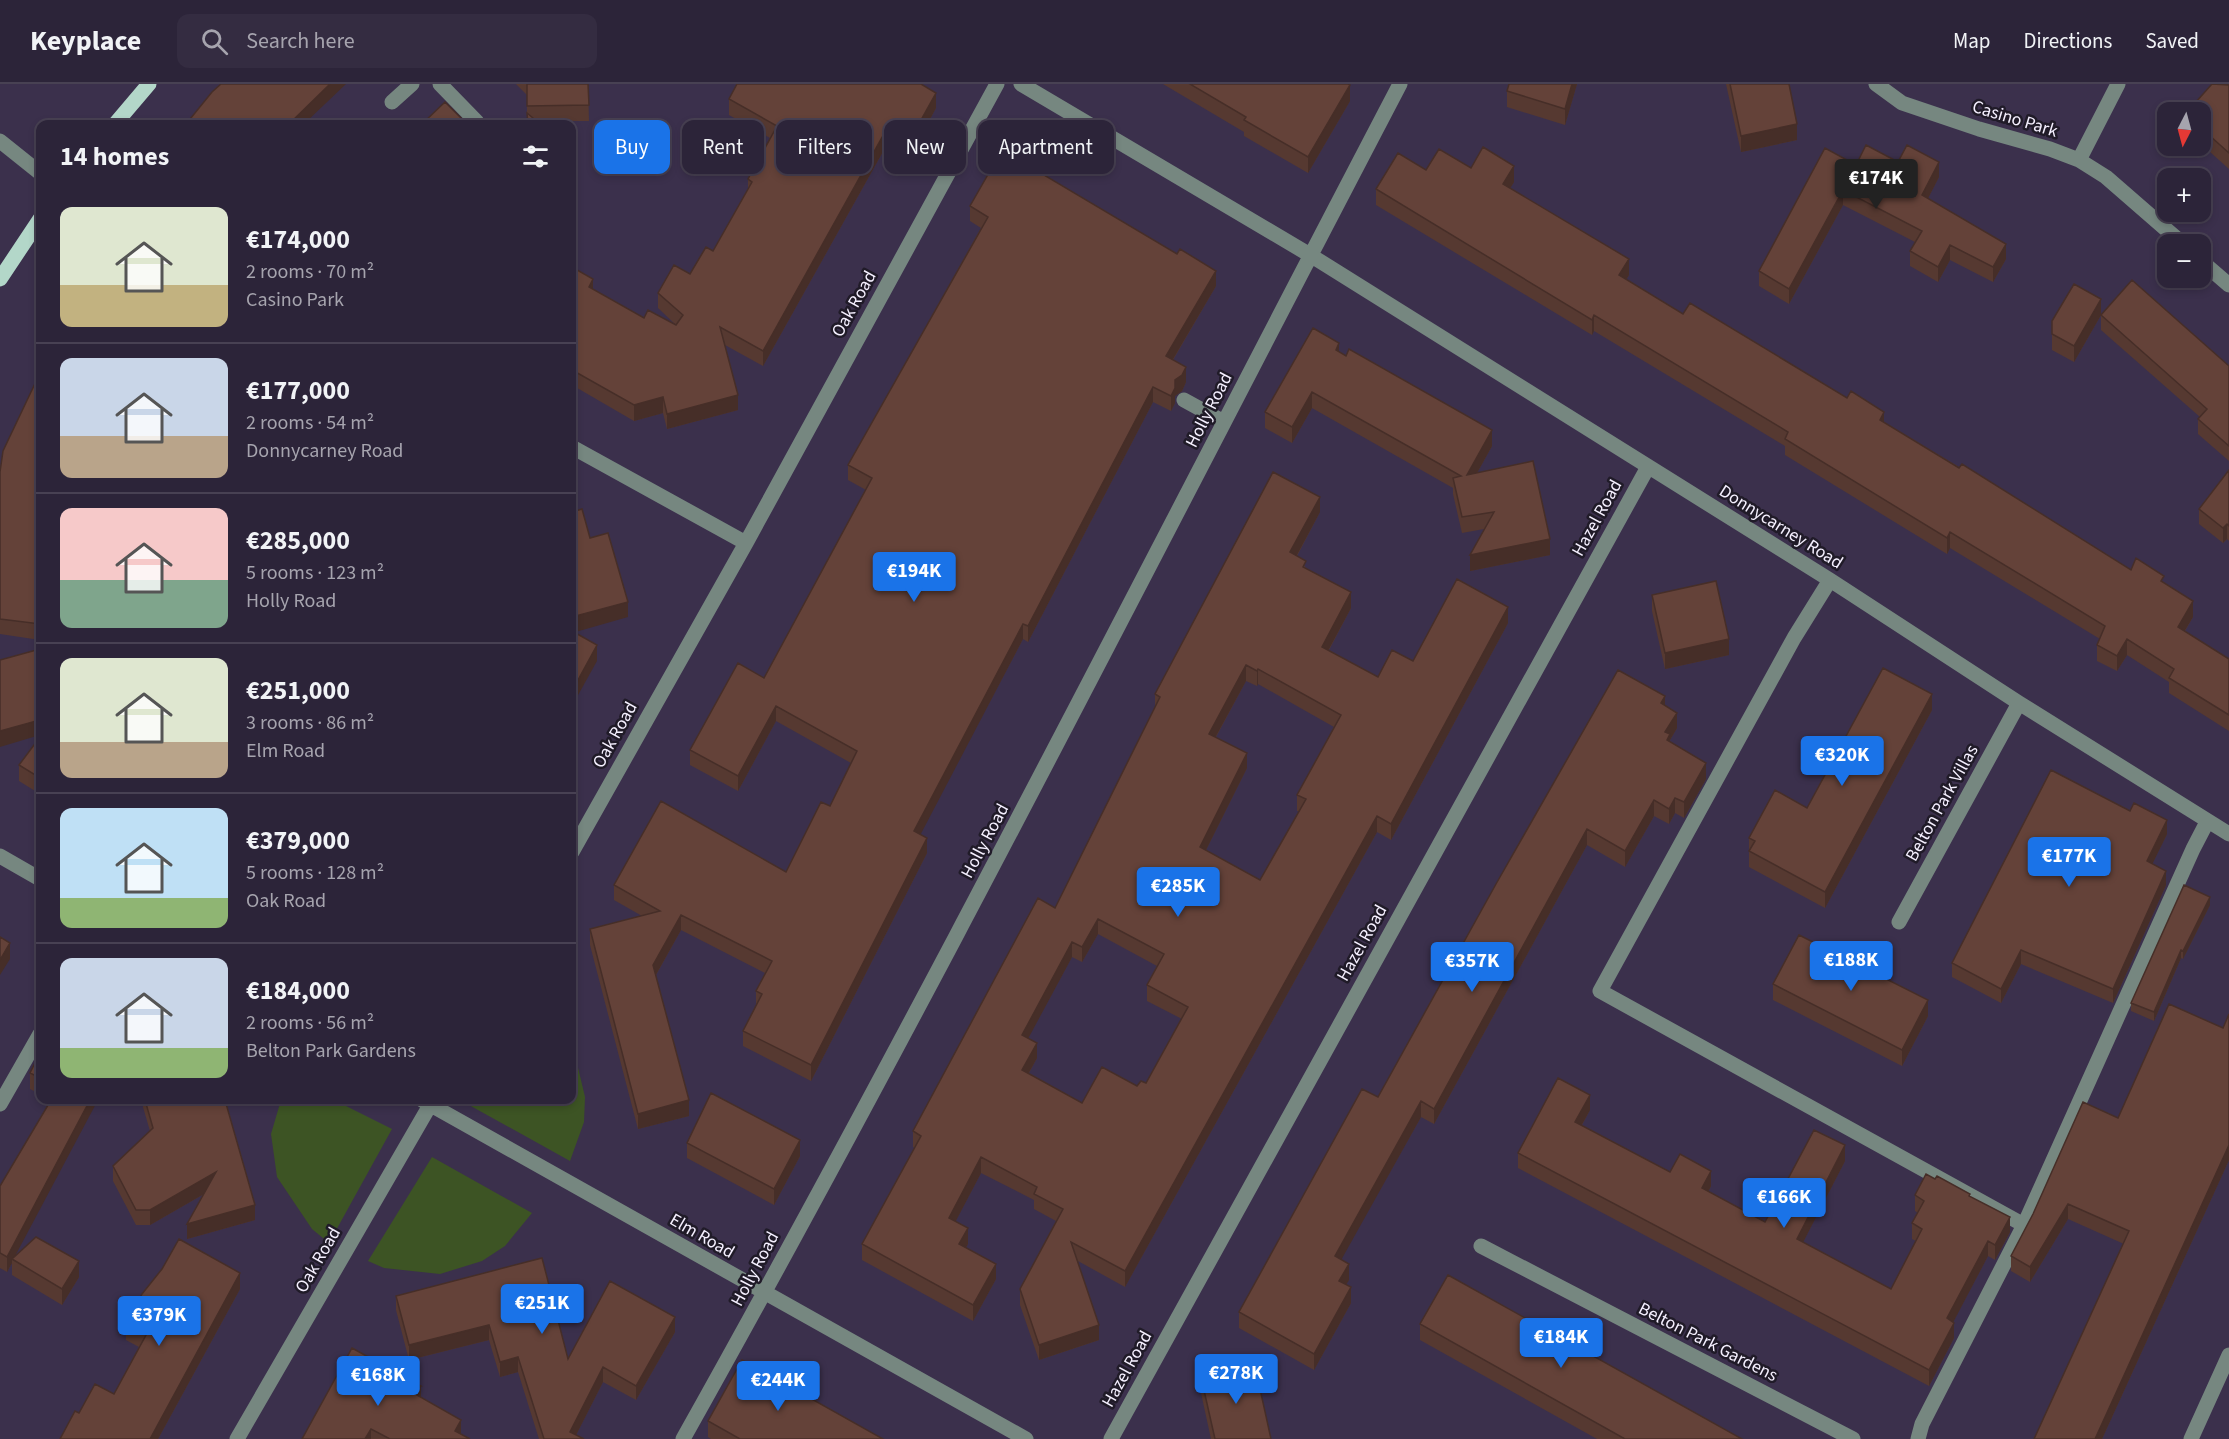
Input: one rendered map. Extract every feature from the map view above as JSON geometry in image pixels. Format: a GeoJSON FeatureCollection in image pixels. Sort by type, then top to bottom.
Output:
{"type":"FeatureCollection","features":[{"type":"Feature","properties":{"kind":"main road"},"geometry":{"type":"LineString","coordinates":[[118,120],[149,84]]}},
{"type":"Feature","properties":{"kind":"main road"},"geometry":{"type":"LineString","coordinates":[[0,279],[36,225]]}},
{"type":"Feature","properties":{"kind":"street"},"geometry":{"type":"LineString","coordinates":[[392,102],[412,84]]}},
{"type":"Feature","properties":{"kind":"street"},"geometry":{"type":"LineString","coordinates":[[440,84],[475,120]]}},
{"type":"Feature","properties":{"kind":"street","name":"Oak Road"},"geometry":{"type":"LineString","coordinates":[[576,845],[746,543],[997,84]]}},
{"type":"Feature","properties":{"kind":"street","name":"Donnycarney Road"},"geometry":{"type":"LineString","coordinates":[[1021,84],[1310,255],[1830,580],[2019,703],[2229,834]]}},
{"type":"Feature","properties":{"kind":"street"},"geometry":{"type":"LineString","coordinates":[[1310,255],[1400,84]]}},
{"type":"Feature","properties":{"kind":"street","name":"Casino Park"},"geometry":{"type":"LineString","coordinates":[[1876,84],[1902,103],[2079,160],[2106,177],[2171,234]]}},
{"type":"Feature","properties":{"kind":"street"},"geometry":{"type":"LineString","coordinates":[[2079,160],[2118,84]]}},
{"type":"Feature","properties":{"kind":"street"},"geometry":{"type":"LineString","coordinates":[[0,141],[36,170]]}},
{"type":"Feature","properties":{"kind":"street","name":"Holly Road"},"geometry":{"type":"LineString","coordinates":[[683,1439],[764,1293],[1046,767],[1310,255]]}},
{"type":"Feature","properties":{"kind":"street"},"geometry":{"type":"LineString","coordinates":[[2211,269],[2229,285]]}},
{"type":"Feature","properties":{"kind":"street"},"geometry":{"type":"LineString","coordinates":[[1184,400],[1224,422]]}},
{"type":"Feature","properties":{"kind":"street"},"geometry":{"type":"LineString","coordinates":[[576,449],[746,543]]}},
{"type":"Feature","properties":{"kind":"street","name":"Hazel Road"},"geometry":{"type":"LineString","coordinates":[[1111,1439],[1647,467]]}},
{"type":"Feature","properties":{"kind":"street"},"geometry":{"type":"LineString","coordinates":[[1830,580],[1794,638],[1600,991],[2024,1225]]}},
{"type":"Feature","properties":{"kind":"street","name":"Belton Park Villas"},"geometry":{"type":"LineString","coordinates":[[1899,922],[2019,703]]}},
{"type":"Feature","properties":{"kind":"street"},"geometry":{"type":"LineString","coordinates":[[1918,1439],[1922,1424],[2024,1225],[2207,822]]}},
{"type":"Feature","properties":{"kind":"street"},"geometry":{"type":"LineString","coordinates":[[0,856],[36,877]]}},
{"type":"Feature","properties":{"kind":"street"},"geometry":{"type":"LineString","coordinates":[[0,1104],[36,1041]]}},
{"type":"Feature","properties":{"kind":"street","name":"Oak Road"},"geometry":{"type":"LineString","coordinates":[[237,1439],[426,1104]]}},
{"type":"Feature","properties":{"kind":"street","name":"Elm Road"},"geometry":{"type":"LineString","coordinates":[[433,1104],[764,1293],[1026,1439]]}},
{"type":"Feature","properties":{"kind":"street","name":"Belton Park Gardens"},"geometry":{"type":"LineString","coordinates":[[1481,1246],[1853,1439]]}},
{"type":"Feature","properties":{"kind":"street"},"geometry":{"type":"LineString","coordinates":[[2191,1439],[2229,1355]]}},
{"type":"Feature","properties":{"kind":"green space"},"geometry":{"type":"Polygon","coordinates":[[[576,1059],[585,1097],[584,1122],[570,1161],[467,1104],[576,1104],[576,1059]]]}},
{"type":"Feature","properties":{"kind":"green space"},"geometry":{"type":"Polygon","coordinates":[[[280,1104],[342,1104],[392,1129],[329,1243],[312,1229],[277,1177],[271,1134],[280,1104]]]}},
{"type":"Feature","properties":{"kind":"green space"},"geometry":{"type":"Polygon","coordinates":[[[432,1157],[532,1213],[505,1246],[482,1261],[440,1274],[384,1268],[368,1261],[432,1157]]]}},
{"type":"Feature","properties":{"kind":"building"},"geometry":{"type":"Polygon","coordinates":[[[221,84],[330,84],[293,120],[189,120],[221,84]]]}},
{"type":"Feature","properties":{"kind":"building"},"geometry":{"type":"Polygon","coordinates":[[[527,84],[588,84],[589,105],[527,106],[527,84]]]}},
{"type":"Feature","properties":{"kind":"building"},"geometry":{"type":"Polygon","coordinates":[[[737,84],[921,84],[936,93],[921,120],[884,120],[884,134],[872,155],[872,120],[776,120],[776,125],[729,99],[737,84]]]}},
{"type":"Feature","properties":{"kind":"building"},"geometry":{"type":"Polygon","coordinates":[[[1190,84],[1350,85],[1308,157],[1244,120],[1246,117],[1190,84]]]}},
{"type":"Feature","properties":{"kind":"building"},"geometry":{"type":"Polygon","coordinates":[[[1509,84],[1572,84],[1565,109],[1507,91],[1509,84]]]}},
{"type":"Feature","properties":{"kind":"building"},"geometry":{"type":"Polygon","coordinates":[[[1730,84],[1789,84],[1797,124],[1741,136],[1730,84]]]}},
{"type":"Feature","properties":{"kind":"building"},"geometry":{"type":"Polygon","coordinates":[[[2212,84],[2229,85],[2229,153],[2211,137],[2211,102],[2196,102],[2212,84]]]}},
{"type":"Feature","properties":{"kind":"building"},"geometry":{"type":"Polygon","coordinates":[[[445,102],[463,120],[426,120],[445,102]]]}},
{"type":"Feature","properties":{"kind":"building"},"geometry":{"type":"Polygon","coordinates":[[[527,113],[535,120],[528,120],[527,113]]]}},
{"type":"Feature","properties":{"kind":"building"},"geometry":{"type":"Polygon","coordinates":[[[776,128],[776,174],[862,174],[763,351],[720,327],[738,395],[667,414],[663,397],[634,405],[576,372],[576,269],[593,279],[589,287],[644,318],[648,310],[676,325],[683,315],[658,293],[674,265],[690,274],[706,247],[713,251],[752,182],[748,179],[751,174],[764,174],[764,150],[776,128]]]}},
{"type":"Feature","properties":{"kind":"building"},"geometry":{"type":"Polygon","coordinates":[[[1866,145],[1898,162],[1907,145],[1939,162],[1922,195],[2006,244],[1993,267],[1950,245],[1938,267],[1910,251],[1922,231],[1843,190],[1789,289],[1759,271],[1825,148],[1856,165],[1866,145]]]}},
{"type":"Feature","properties":{"kind":"building"},"geometry":{"type":"Polygon","coordinates":[[[1483,147],[1514,166],[1503,184],[1629,259],[1619,275],[1683,314],[1690,303],[1847,398],[1851,391],[1884,412],[1880,420],[1959,468],[1962,464],[2131,570],[2136,558],[2164,576],[2161,581],[2193,601],[2178,627],[2229,659],[2229,715],[2169,678],[2174,669],[2127,639],[2117,656],[2097,645],[2105,626],[1950,532],[1947,538],[1785,439],[1788,432],[1594,315],[1592,320],[1376,189],[1398,153],[1426,170],[1439,149],[1471,168],[1483,147]]]}},
{"type":"Feature","properties":{"kind":"building"},"geometry":{"type":"Polygon","coordinates":[[[988,174],[1042,174],[1177,254],[1180,249],[1216,271],[1166,356],[1186,367],[1182,375],[1175,380],[1175,388],[1171,396],[1153,387],[1028,626],[1023,624],[914,831],[927,838],[811,1065],[743,1031],[762,994],[756,991],[772,961],[681,915],[653,965],[689,1100],[638,1114],[590,929],[660,911],[614,885],[661,801],[786,872],[821,802],[830,806],[857,751],[776,706],[738,776],[690,750],[738,663],[764,678],[872,478],[848,465],[988,217],[970,206],[988,174]]]}},
{"type":"Feature","properties":{"kind":"building"},"geometry":{"type":"Polygon","coordinates":[[[2132,280],[2229,366],[2229,446],[2198,419],[2207,409],[2101,315],[2132,280]]]}},
{"type":"Feature","properties":{"kind":"building"},"geometry":{"type":"Polygon","coordinates":[[[2074,284],[2101,299],[2074,346],[2052,334],[2052,321],[2074,284]]]}},
{"type":"Feature","properties":{"kind":"building"},"geometry":{"type":"Polygon","coordinates":[[[1313,328],[1339,343],[1336,350],[1346,356],[1349,349],[1492,430],[1467,475],[1533,461],[1550,539],[1470,555],[1494,512],[1462,517],[1453,478],[1461,476],[1312,392],[1292,427],[1265,412],[1313,328]]]}},
{"type":"Feature","properties":{"kind":"building"},"geometry":{"type":"Polygon","coordinates":[[[36,381],[36,624],[0,619],[0,472],[3,451],[36,381]]]}},
{"type":"Feature","properties":{"kind":"building"},"geometry":{"type":"Polygon","coordinates":[[[2229,470],[2229,526],[2227,524],[2223,528],[2199,509],[2229,470]]]}},
{"type":"Feature","properties":{"kind":"building"},"geometry":{"type":"Polygon","coordinates":[[[1273,472],[1320,497],[1290,552],[1306,561],[1303,567],[1351,592],[1322,647],[1378,677],[1392,650],[1413,661],[1457,579],[1508,607],[1391,824],[1377,816],[1125,1271],[1071,1242],[1099,1325],[1039,1345],[1020,1289],[1063,1209],[1034,1194],[1037,1187],[981,1157],[949,1218],[968,1228],[959,1244],[996,1264],[973,1305],[862,1244],[921,1136],[913,1131],[1038,898],[1055,908],[1160,697],[1155,694],[1273,472]],[[1246,665],[1209,734],[1247,753],[1200,847],[1260,880],[1306,799],[1297,795],[1341,715],[1258,669],[1257,671],[1246,665]],[[1098,919],[1082,947],[1072,942],[1022,1035],[1037,1043],[1022,1070],[1082,1103],[1102,1067],[1137,1086],[1141,1081],[1146,1083],[1188,1007],[1147,985],[1164,954],[1098,919]]]}},
{"type":"Feature","properties":{"kind":"building"},"geometry":{"type":"Polygon","coordinates":[[[582,509],[590,538],[608,533],[628,602],[576,616],[576,511],[582,509]]]}},
{"type":"Feature","properties":{"kind":"building"},"geometry":{"type":"Polygon","coordinates":[[[1716,581],[1729,639],[1665,653],[1652,595],[1716,581]]]}},
{"type":"Feature","properties":{"kind":"building"},"geometry":{"type":"Polygon","coordinates":[[[576,633],[597,645],[576,684],[576,633]]]}},
{"type":"Feature","properties":{"kind":"building"},"geometry":{"type":"Polygon","coordinates":[[[36,650],[36,721],[0,731],[0,660],[36,650]]]}},
{"type":"Feature","properties":{"kind":"building"},"geometry":{"type":"Polygon","coordinates":[[[1883,668],[1932,694],[1825,892],[1749,851],[1755,841],[1749,838],[1775,790],[1807,808],[1883,668]]]}},
{"type":"Feature","properties":{"kind":"building"},"geometry":{"type":"Polygon","coordinates":[[[1618,670],[1665,696],[1661,703],[1677,713],[1665,732],[1670,734],[1667,740],[1706,763],[1684,802],[1675,798],[1669,809],[1654,800],[1625,851],[1587,829],[1434,1109],[1421,1101],[1335,1256],[1349,1264],[1339,1281],[1351,1287],[1314,1354],[1239,1312],[1362,1089],[1378,1097],[1618,670]]]}},
{"type":"Feature","properties":{"kind":"building"},"geometry":{"type":"Polygon","coordinates":[[[36,742],[36,776],[19,765],[36,742]]]}},
{"type":"Feature","properties":{"kind":"building"},"geometry":{"type":"Polygon","coordinates":[[[2051,770],[2130,811],[2134,803],[2167,820],[2147,861],[2166,871],[2113,989],[2021,950],[2001,989],[1952,963],[2051,770]]]}},
{"type":"Feature","properties":{"kind":"building"},"geometry":{"type":"Polygon","coordinates":[[[2184,885],[2210,897],[2183,951],[2181,950],[2154,1012],[2131,1003],[2184,885]]]}},
{"type":"Feature","properties":{"kind":"building"},"geometry":{"type":"Polygon","coordinates":[[[1799,935],[1928,1000],[1902,1050],[1773,984],[1799,935]]]}},
{"type":"Feature","properties":{"kind":"building"},"geometry":{"type":"Polygon","coordinates":[[[0,937],[10,943],[0,960],[0,937]]]}},
{"type":"Feature","properties":{"kind":"building"},"geometry":{"type":"Polygon","coordinates":[[[2169,1004],[2223,1028],[2229,1014],[2229,1145],[2095,1439],[2034,1439],[2129,1231],[2068,1204],[2030,1267],[2011,1256],[2033,1214],[2083,1102],[2118,1118],[2169,1004]]]}},
{"type":"Feature","properties":{"kind":"building"},"geometry":{"type":"Polygon","coordinates":[[[36,1061],[36,1076],[30,1073],[36,1061]]]}},
{"type":"Feature","properties":{"kind":"building"},"geometry":{"type":"Polygon","coordinates":[[[1558,1078],[1590,1095],[1575,1122],[1670,1172],[1680,1154],[1711,1171],[1702,1188],[1765,1222],[1814,1130],[1845,1145],[1797,1239],[1891,1289],[1922,1229],[1912,1223],[1924,1201],[1915,1195],[1926,1174],[1935,1179],[1937,1176],[2010,1217],[1995,1245],[1988,1241],[1947,1318],[1954,1323],[1929,1370],[1518,1153],[1558,1078]]]}},
{"type":"Feature","properties":{"kind":"building"},"geometry":{"type":"Polygon","coordinates":[[[711,1093],[800,1140],[774,1189],[687,1143],[711,1093]]]}},
{"type":"Feature","properties":{"kind":"building"},"geometry":{"type":"Polygon","coordinates":[[[49,1104],[88,1104],[7,1257],[0,1253],[0,1186],[49,1104]]]}},
{"type":"Feature","properties":{"kind":"building"},"geometry":{"type":"Polygon","coordinates":[[[146,1104],[226,1104],[255,1205],[187,1224],[216,1172],[150,1210],[136,1210],[113,1166],[153,1128],[146,1104]]]}},
{"type":"Feature","properties":{"kind":"building"},"geometry":{"type":"Polygon","coordinates":[[[36,1237],[79,1261],[62,1289],[12,1259],[36,1237]]]}},
{"type":"Feature","properties":{"kind":"building"},"geometry":{"type":"Polygon","coordinates":[[[179,1239],[240,1273],[150,1439],[60,1439],[75,1411],[79,1413],[95,1384],[114,1394],[146,1335],[126,1324],[142,1294],[162,1269],[179,1239]]]}},
{"type":"Feature","properties":{"kind":"building"},"geometry":{"type":"Polygon","coordinates":[[[542,1258],[568,1359],[610,1281],[675,1317],[636,1386],[603,1367],[570,1432],[584,1439],[544,1439],[518,1357],[500,1362],[489,1325],[409,1345],[396,1296],[542,1258]]]}},
{"type":"Feature","properties":{"kind":"building"},"geometry":{"type":"Polygon","coordinates":[[[1448,1275],[1742,1439],[1625,1439],[1420,1324],[1448,1275]]]}},
{"type":"Feature","properties":{"kind":"building"},"geometry":{"type":"Polygon","coordinates":[[[352,1348],[421,1386],[408,1390],[461,1420],[455,1431],[470,1439],[390,1439],[371,1429],[365,1439],[302,1439],[352,1348]]]}},
{"type":"Feature","properties":{"kind":"building"},"geometry":{"type":"Polygon","coordinates":[[[742,1360],[883,1439],[740,1439],[708,1421],[742,1360]]]}},
{"type":"Feature","properties":{"kind":"building"},"geometry":{"type":"Polygon","coordinates":[[[1255,1366],[1271,1439],[1215,1439],[1201,1377],[1255,1366]]]}}]}
